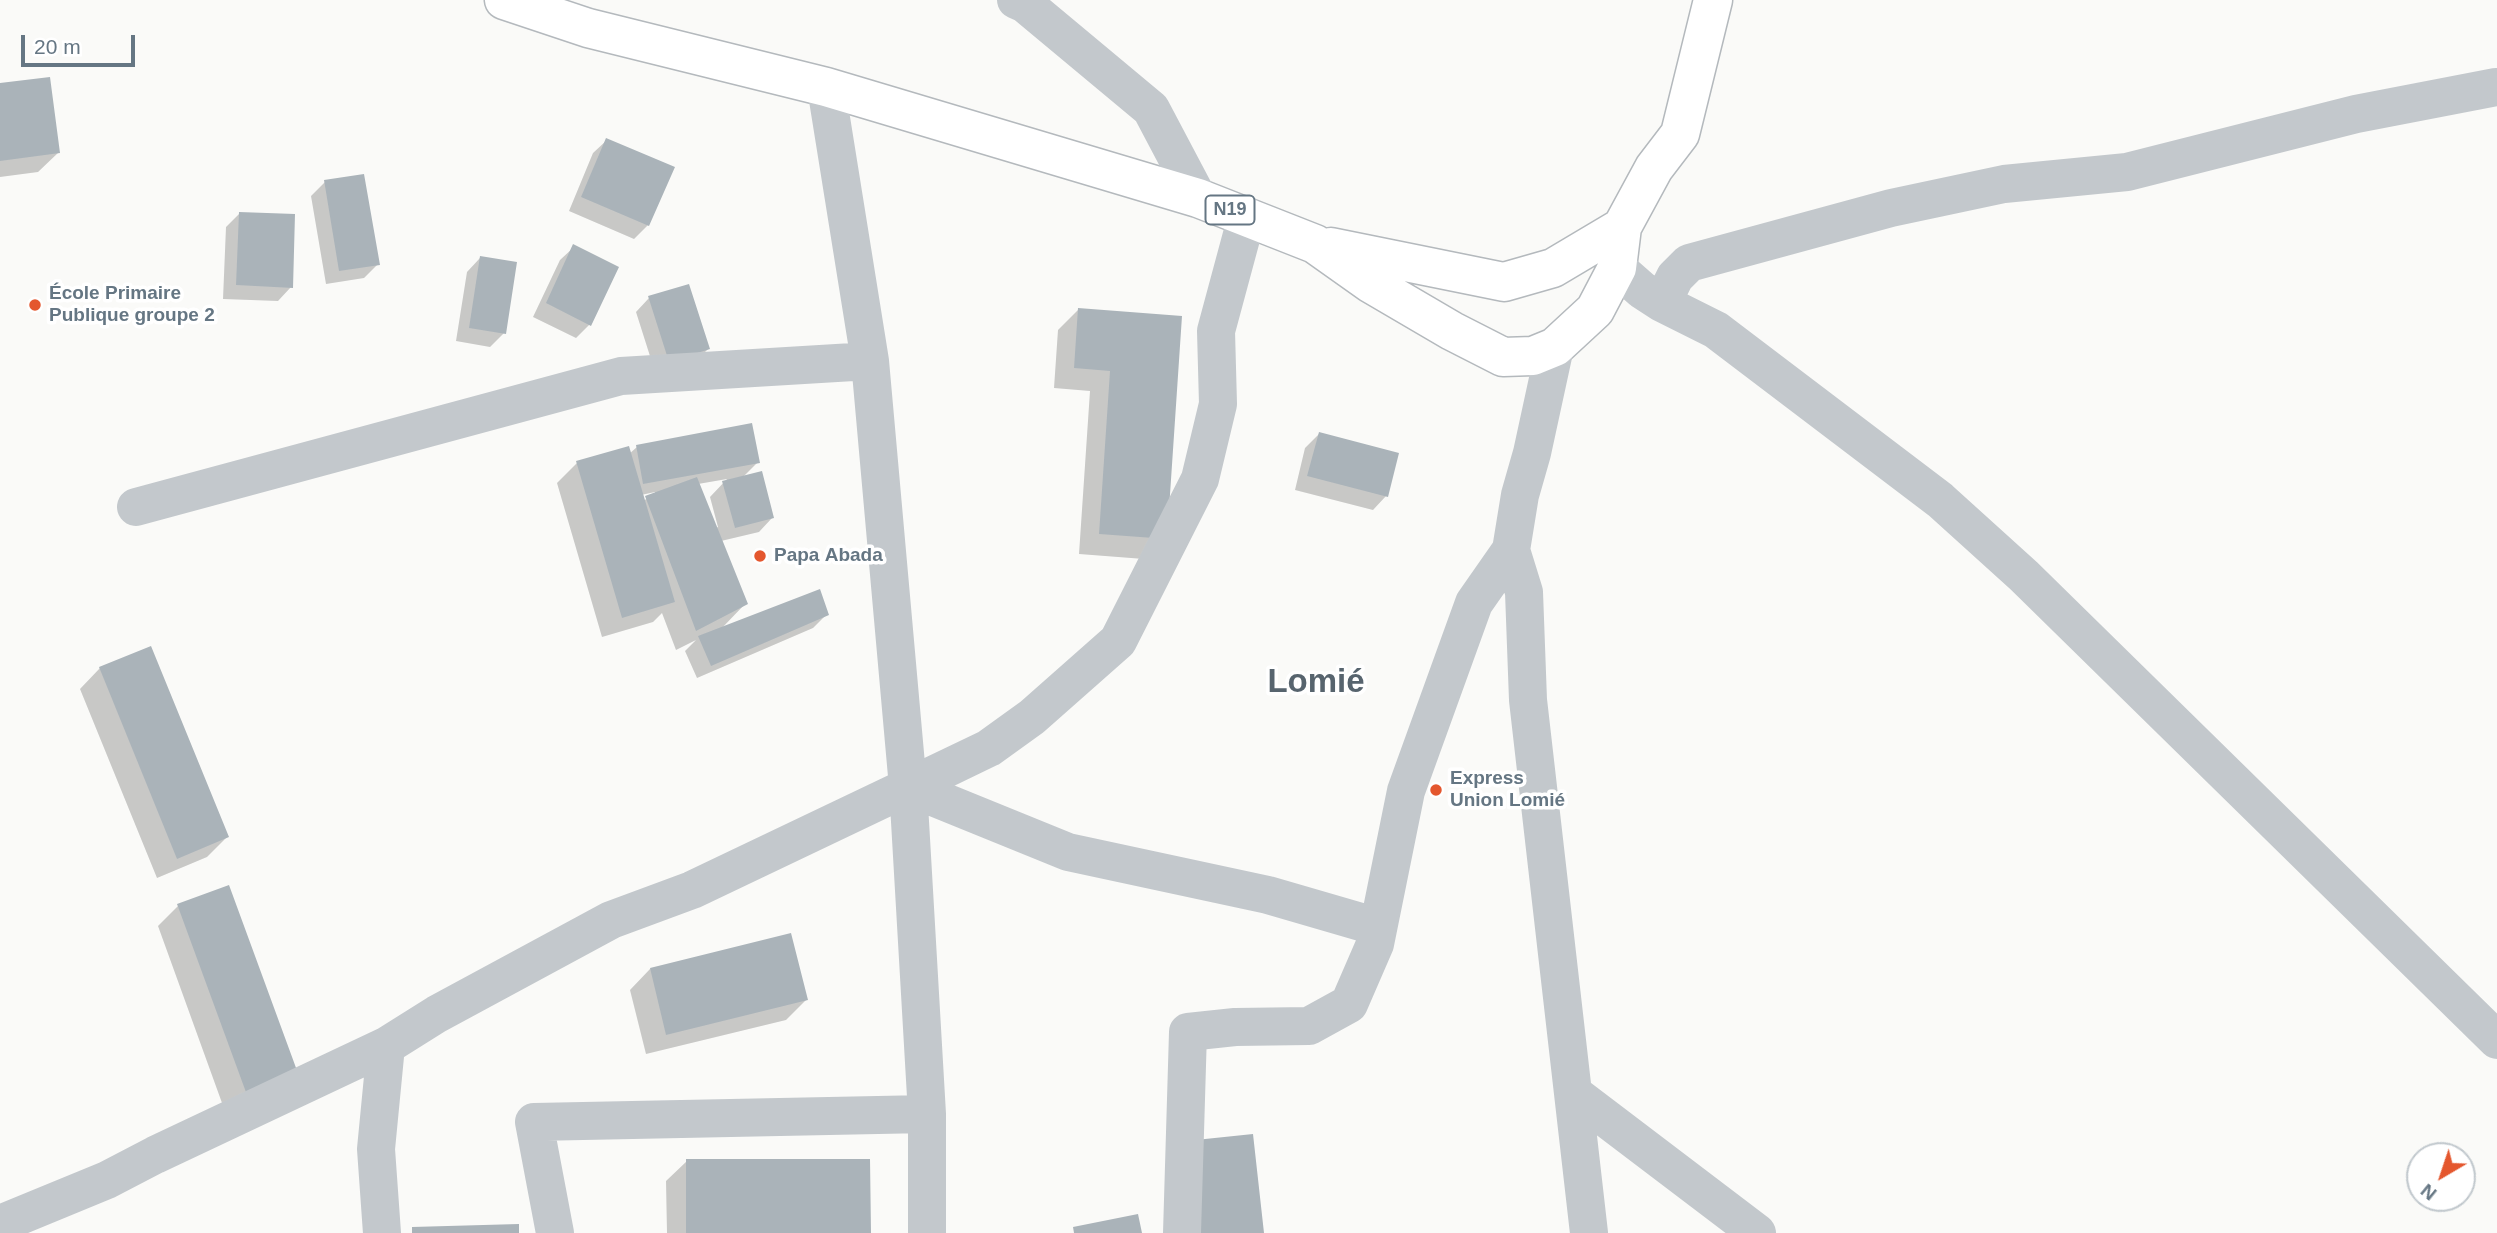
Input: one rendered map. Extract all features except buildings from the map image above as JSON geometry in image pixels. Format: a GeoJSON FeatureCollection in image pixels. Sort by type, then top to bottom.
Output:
{"type":"FeatureCollection","features":[{"type":"Feature","properties":{"kind":"highway","name":"N19"},"geometry":{"type":"LineString","coordinates":[[504,0],[588,28],[826,87],[1198,198],[1315,244],[1370,283],[1503,357],[1533,356],[1555,346],[1595,310],[1618,268],[1622,227],[1654,168],[1680,134],[1713,0]]}},
{"type":"Feature","properties":{"kind":"highway"},"geometry":{"type":"LineString","coordinates":[[1315,244],[1504,282],[1553,268],[1622,227]]}},
{"type":"Feature","properties":{"kind":"street"},"geometry":{"type":"LineString","coordinates":[[1016,0],[1025,4],[1151,109],[1198,198]]}},
{"type":"Feature","properties":{"kind":"street"},"geometry":{"type":"LineString","coordinates":[[826,87],[870,361],[908,787],[927,1114],[927,1233]]}},
{"type":"Feature","properties":{"kind":"street"},"geometry":{"type":"LineString","coordinates":[[1662,303],[1675,276],[1689,263],[1891,208],[2004,184],[2127,172],[2356,114],[2496,87]]}},
{"type":"Feature","properties":{"kind":"street"},"geometry":{"type":"LineString","coordinates":[[0,1224],[107,1180],[386,1046],[438,1014],[611,920],[692,890],[989,748],[1032,717],[1118,641],[1200,479],[1218,404],[1216,331],[1248,216]]}},
{"type":"Feature","properties":{"kind":"street"},"geometry":{"type":"LineString","coordinates":[[1618,268],[1642,290],[1662,303],[1716,330],[1950,509],[2024,576],[2497,1040]]}},
{"type":"Feature","properties":{"kind":"street"},"geometry":{"type":"LineString","coordinates":[[1182,1233],[1188,1032],[1235,1027],[1309,1026],[1349,1004],[1375,944],[1406,791],[1474,603],[1511,550],[1520,495],[1555,346]]}},
{"type":"Feature","properties":{"kind":"street"},"geometry":{"type":"LineString","coordinates":[[136,507],[621,376],[870,361]]}},
{"type":"Feature","properties":{"kind":"street"},"geometry":{"type":"LineString","coordinates":[[1511,550],[1524,592],[1528,700],[1589,1233]]}},
{"type":"Feature","properties":{"kind":"street"},"geometry":{"type":"LineString","coordinates":[[908,787],[1068,852],[1268,895],[1378,927]]}},
{"type":"Feature","properties":{"kind":"street"},"geometry":{"type":"LineString","coordinates":[[382,1233],[376,1149],[386,1046]]}},
{"type":"Feature","properties":{"kind":"street"},"geometry":{"type":"LineString","coordinates":[[1574,1094],[1757,1233]]}},
{"type":"Feature","properties":{"kind":"street"},"geometry":{"type":"LineString","coordinates":[[555,1233],[534,1122],[927,1114]]}},
{"type":"Feature","properties":{"kind":"place","name":"École Primaire Publique groupe 2"},"geometry":{"type":"Point","coordinates":[35,305]}},
{"type":"Feature","properties":{"kind":"place","name":"Papa Abada"},"geometry":{"type":"Point","coordinates":[760,556]}},
{"type":"Feature","properties":{"kind":"place","name":"Express Union Lomié"},"geometry":{"type":"Point","coordinates":[1436,790]}},
{"type":"Feature","properties":{"kind":"district","name":"Lomié"},"geometry":{"type":"Point","coordinates":[1316,683]}}]}
